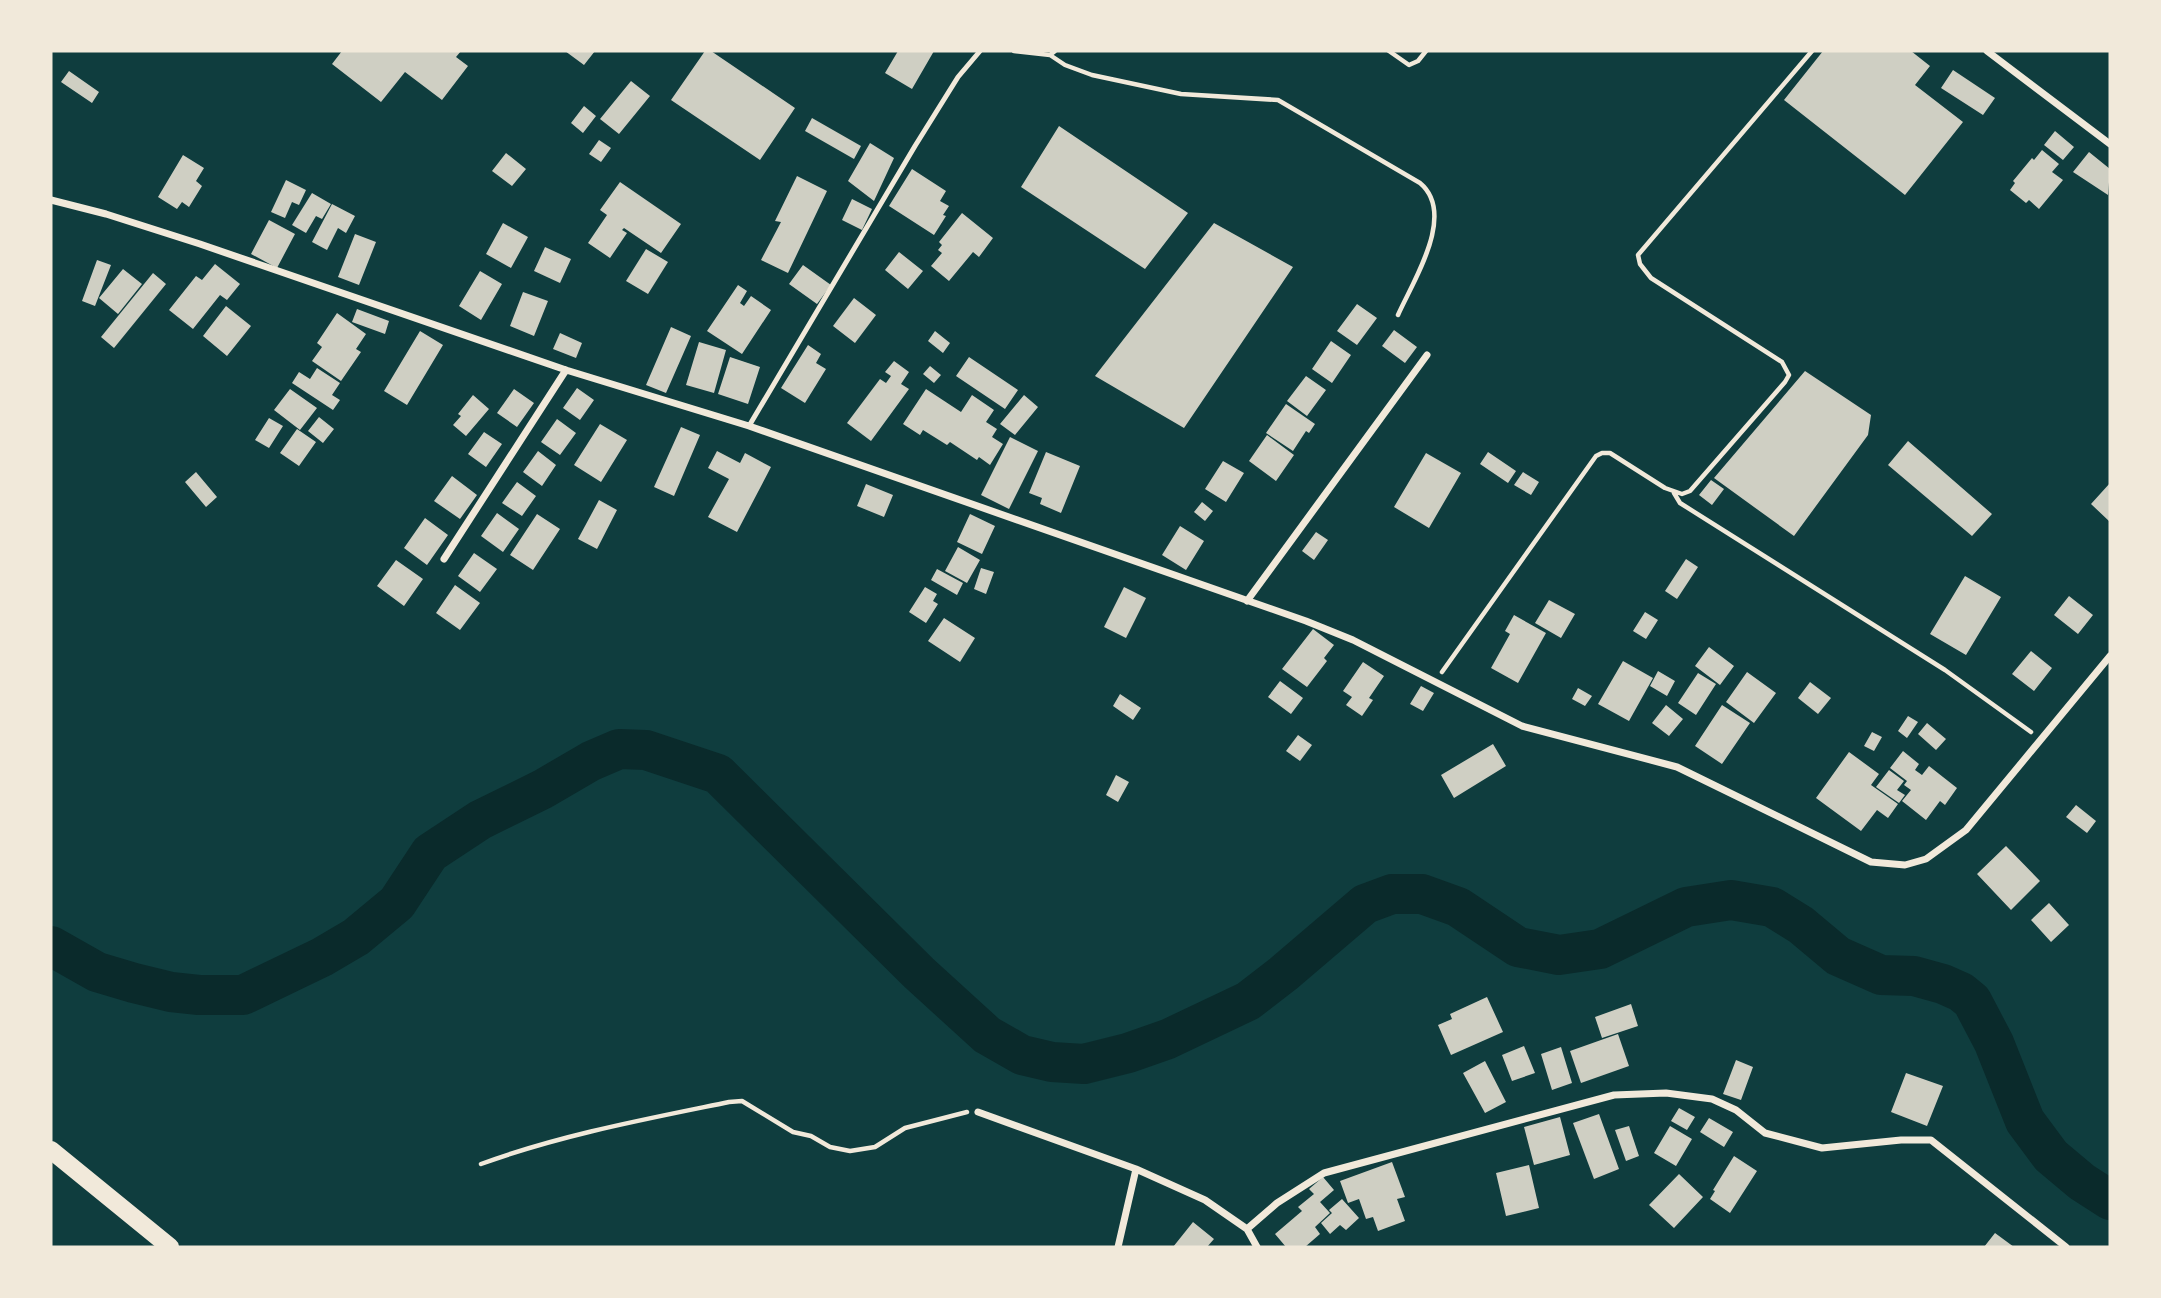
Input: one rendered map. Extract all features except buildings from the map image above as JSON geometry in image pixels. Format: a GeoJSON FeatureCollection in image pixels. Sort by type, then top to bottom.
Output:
{"type":"FeatureCollection","features":[{"type":"Feature","properties":{"kind":"main road"},"geometry":{"type":"LineString","coordinates":[[51,1150],[170,1247]]}},
{"type":"Feature","properties":{"kind":"street"},"geometry":{"type":"LineString","coordinates":[[1987,51],[2110,144]]}},
{"type":"Feature","properties":{"kind":"street"},"geometry":{"type":"LineString","coordinates":[[51,200],[106,214],[200,244],[566,369],[749,426],[1247,601],[1353,640],[1522,726],[1677,766],[1871,862],[1905,864],[1926,859],[1966,830],[2110,656]]}},
{"type":"Feature","properties":{"kind":"street"},"geometry":{"type":"LineString","coordinates":[[1247,601],[1427,355]]}},
{"type":"Feature","properties":{"kind":"street"},"geometry":{"type":"LineString","coordinates":[[444,559],[566,369]]}},
{"type":"Feature","properties":{"kind":"street"},"geometry":{"type":"LineString","coordinates":[[1247,1229],[1277,1203],[1324,1172],[1614,1095],[1666,1093],[1712,1099],[1736,1110],[1765,1133],[1822,1148],[1901,1140],[1931,1140],[2066,1247]]}},
{"type":"Feature","properties":{"kind":"street"},"geometry":{"type":"LineString","coordinates":[[978,1112],[1136,1169],[1205,1200],[1247,1229],[1257,1247]]}},
{"type":"Feature","properties":{"kind":"street"},"geometry":{"type":"LineString","coordinates":[[1118,1247],[1136,1169]]}},
{"type":"Feature","properties":{"kind":"lane"},"geometry":{"type":"LineString","coordinates":[[749,426],[915,146],[958,77],[980,51]]}},
{"type":"Feature","properties":{"kind":"path"},"geometry":{"type":"LineString","coordinates":[[1014,51],[1052,53],[1065,65],[1092,75],[1181,94],[1278,100],[1420,183],[1427,189],[1436,219],[1432,240],[1398,315]]}},
{"type":"Feature","properties":{"kind":"path"},"geometry":{"type":"LineString","coordinates":[[1389,51],[1409,65],[1418,61],[1426,51]]}},
{"type":"Feature","properties":{"kind":"path"},"geometry":{"type":"LineString","coordinates":[[1436,681],[1596,456],[1610,453],[1674,493],[1690,491],[1788,375],[1782,362],[1651,278],[1640,264],[1638,255],[1812,51]]}},
{"type":"Feature","properties":{"kind":"path"},"geometry":{"type":"LineString","coordinates":[[1674,493],[1680,503],[1921,655],[2040,738]]}},
{"type":"Feature","properties":{"kind":"path"},"geometry":{"type":"LineString","coordinates":[[481,1164],[513,1152],[576,1136],[729,1102],[742,1101],[787,1129],[811,1136],[830,1147],[850,1151],[875,1147],[905,1128],[922,1122],[963,1112],[978,1112]]}},
{"type":"Feature","properties":{"kind":"waterway"},"geometry":{"type":"LineString","coordinates":[[51,946],[97,972],[134,983],[171,992],[243,995],[322,957],[356,937],[397,903],[430,853],[480,820],[619,749],[646,750],[718,774],[919,973],[987,1035],[1022,1055],[1052,1062],[1084,1064],[1168,1039],[1248,1001],[1365,904],[1392,894],[1422,894],[1458,907],[1518,947],[1559,955],[1600,949],[1686,907],[1731,900],[1772,907],[1801,925],[1838,956],[1881,975],[1914,976],[1961,992],[1972,1001],[1994,1043],[2025,1121],[2051,1156],[2082,1182],[2110,1200]]}}]}
